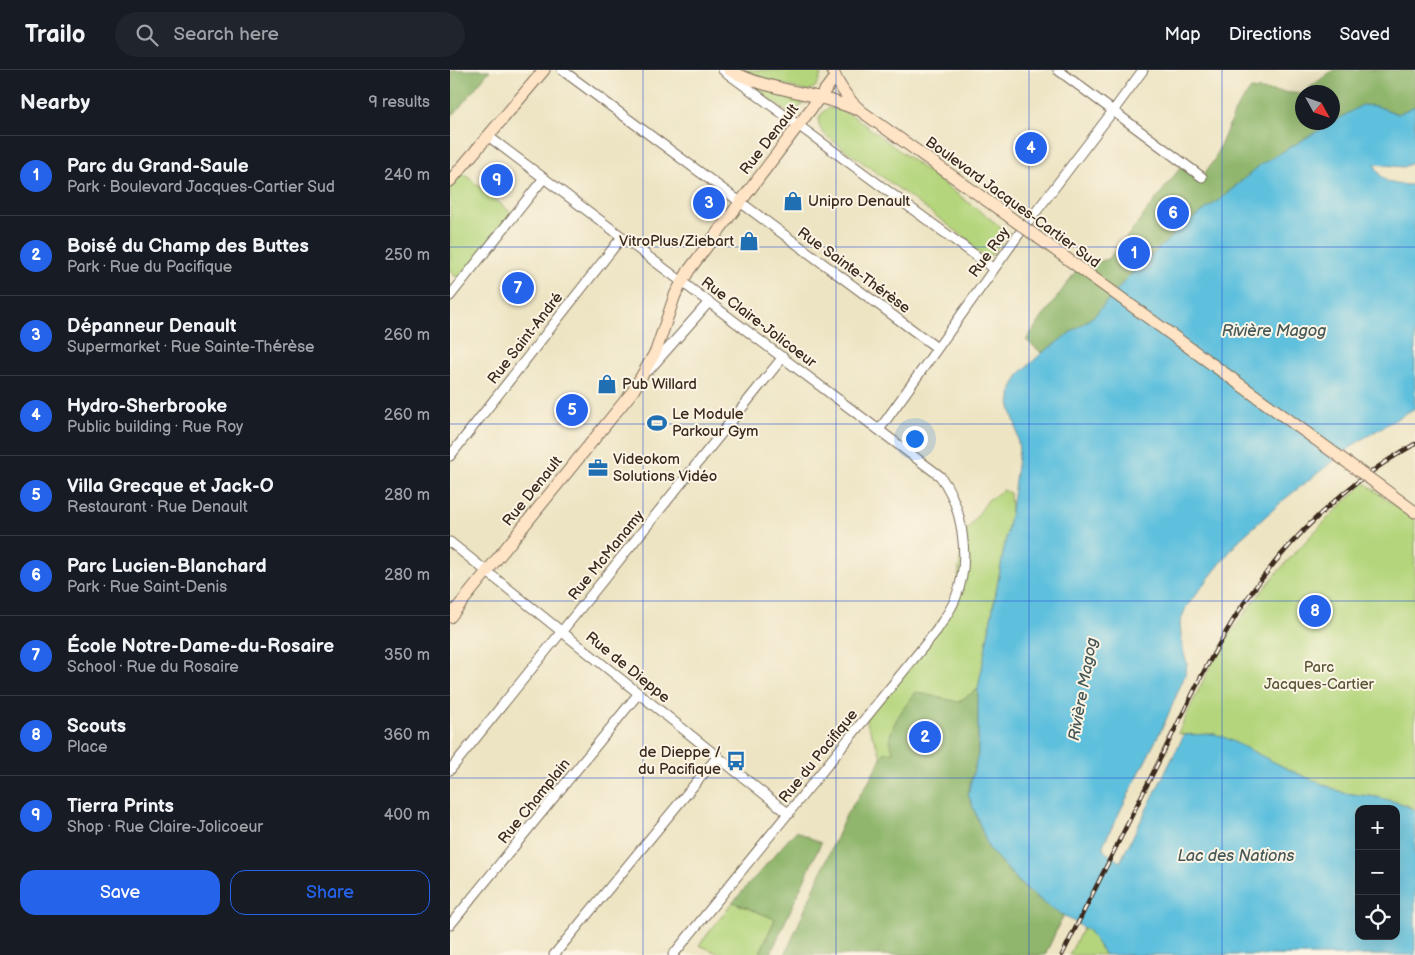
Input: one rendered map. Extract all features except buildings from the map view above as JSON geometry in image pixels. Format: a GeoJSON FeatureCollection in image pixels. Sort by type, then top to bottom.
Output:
{"type":"FeatureCollection","features":[{"type":"Feature","properties":{"kind":"main road"},"geometry":{"type":"LineString","coordinates":[[450,181],[544,70]]}},
{"type":"Feature","properties":{"kind":"main road","name":"Boulevard Jacques-Cartier Sud"},"geometry":{"type":"LineString","coordinates":[[729,70],[763,85],[835,101],[861,112]]}},
{"type":"Feature","properties":{"kind":"main road","name":"Rue Denault"},"geometry":{"type":"LineString","coordinates":[[450,617],[622,406],[638,383],[656,351],[675,295],[689,270],[820,98],[836,72]]}},
{"type":"Feature","properties":{"kind":"main road","name":"Boulevard Jacques-Cartier Sud"},"geometry":{"type":"LineString","coordinates":[[836,72],[842,91],[861,112],[1007,215],[1415,512]]}},
{"type":"Feature","properties":{"kind":"street","name":"Rue Sainte-Thérèse"},"geometry":{"type":"LineString","coordinates":[[562,70],[936,348]]}},
{"type":"Feature","properties":{"kind":"street"},"geometry":{"type":"LineString","coordinates":[[723,70],[994,269]]}},
{"type":"Feature","properties":{"kind":"street"},"geometry":{"type":"LineString","coordinates":[[1058,70],[1202,177]]}},
{"type":"Feature","properties":{"kind":"street","name":"Rue Roy"},"geometry":{"type":"LineString","coordinates":[[879,430],[936,348],[1114,112],[1143,70]]}},
{"type":"Feature","properties":{"kind":"street","name":"Rue Claire-Jolicoeur"},"geometry":{"type":"LineString","coordinates":[[488,136],[940,476],[948,487],[956,508],[962,538],[963,563]]}},
{"type":"Feature","properties":{"kind":"street"},"geometry":{"type":"LineString","coordinates":[[450,296],[544,178]]}},
{"type":"Feature","properties":{"kind":"street","name":"Rue Saint-André"},"geometry":{"type":"LineString","coordinates":[[450,456],[622,237]]}},
{"type":"Feature","properties":{"kind":"street","name":"Rue Denault"},"geometry":{"type":"LineString","coordinates":[[638,383],[709,302]]}},
{"type":"Feature","properties":{"kind":"street","name":"Rue McManamy"},"geometry":{"type":"LineString","coordinates":[[450,770],[783,357]]}},
{"type":"Feature","properties":{"kind":"street","name":"Rue de Dieppe"},"geometry":{"type":"LineString","coordinates":[[450,542],[789,814]]}},
{"type":"Feature","properties":{"kind":"street","name":"Rue du Pacifique"},"geometry":{"type":"LineString","coordinates":[[673,955],[937,630],[956,598],[961,583],[963,563]]}},
{"type":"Feature","properties":{"kind":"street","name":"Rue Champlain"},"geometry":{"type":"LineString","coordinates":[[450,926],[638,693]]}},
{"type":"Feature","properties":{"kind":"street"},"geometry":{"type":"LineString","coordinates":[[554,955],[718,756]]}},
{"type":"Feature","properties":{"kind":"green space"},"geometry":{"type":"Polygon","coordinates":[[[453,70],[490,70],[454,114],[450,113],[450,75],[453,70]]]}},
{"type":"Feature","properties":{"kind":"green space"},"geometry":{"type":"Polygon","coordinates":[[[737,70],[821,70],[817,85],[808,91],[804,91],[737,70]]]}},
{"type":"Feature","properties":{"kind":"green space"},"geometry":{"type":"Polygon","coordinates":[[[1333,70],[1415,70],[1415,106],[1398,114],[1376,106],[1340,120],[1340,85],[1313,85],[1333,70]]]}},
{"type":"Feature","properties":{"kind":"green space"},"geometry":{"type":"Polygon","coordinates":[[[749,84],[769,91],[806,100],[792,115],[749,84]]]}},
{"type":"Feature","properties":{"kind":"green space"},"geometry":{"type":"Polygon","coordinates":[[[1251,89],[1295,93],[1295,130],[1321,130],[1260,165],[1223,197],[1184,225],[1128,277],[1095,315],[1042,353],[1026,340],[1084,260],[1091,264],[1108,259],[1184,163],[1202,177],[1214,160],[1237,107],[1251,89]]]}},
{"type":"Feature","properties":{"kind":"green space"},"geometry":{"type":"Polygon","coordinates":[[[829,108],[852,115],[1009,233],[992,255],[985,257],[973,249],[970,241],[825,135],[820,128],[819,121],[822,114],[829,108]]]}},
{"type":"Feature","properties":{"kind":"green space"},"geometry":{"type":"Polygon","coordinates":[[[459,170],[514,215],[461,281],[450,272],[450,181],[459,170]]]}},
{"type":"Feature","properties":{"kind":"green space","name":"Parc Jacques-Cartier"},"geometry":{"type":"Polygon","coordinates":[[[1365,483],[1415,520],[1415,810],[1409,806],[1377,797],[1344,793],[1296,773],[1215,734],[1184,735],[1178,733],[1218,653],[1248,608],[1295,552],[1365,483]]]}},
{"type":"Feature","properties":{"kind":"green space"},"geometry":{"type":"Polygon","coordinates":[[[1003,490],[1010,493],[1011,511],[978,689],[978,754],[1045,904],[1063,916],[1045,955],[878,955],[934,877],[865,719],[956,598],[962,538],[988,500],[1003,490]]]}},
{"type":"Feature","properties":{"kind":"green space"},"geometry":{"type":"Polygon","coordinates":[[[978,689],[978,754],[968,794],[989,849],[1020,884],[1063,916],[1045,955],[785,955],[846,815],[868,783],[884,753],[893,752],[890,737],[904,707],[916,692],[958,702],[978,689]]]}},
{"type":"Feature","properties":{"kind":"green space"},"geometry":{"type":"Polygon","coordinates":[[[796,831],[821,843],[770,955],[759,955],[775,919],[733,902],[796,831]]]}},
{"type":"Feature","properties":{"kind":"green space"},"geometry":{"type":"Polygon","coordinates":[[[733,902],[775,919],[759,955],[722,955],[699,945],[733,902]]]}},
{"type":"Feature","properties":{"kind":"green space"},"geometry":{"type":"Polygon","coordinates":[[[1083,928],[1089,931],[1105,955],[1069,955],[1083,928]]]}},
{"type":"Feature","properties":{"kind":"water","name":"Rivière Magog"},"geometry":{"type":"Polygon","coordinates":[[[1362,105],[1376,106],[1398,114],[1415,106],[1415,162],[1403,167],[1375,164],[1385,180],[1402,185],[1415,185],[1415,408],[1359,441],[1286,498],[1239,540],[1186,607],[1180,623],[1182,646],[1187,664],[1185,675],[1165,722],[1103,845],[1104,851],[1120,862],[1184,735],[1215,734],[1224,737],[1296,773],[1344,793],[1377,797],[1400,803],[1415,810],[1415,955],[1105,955],[1089,931],[1045,904],[1020,883],[989,849],[968,794],[978,754],[978,689],[1011,511],[1019,450],[1016,426],[1010,407],[1012,388],[1020,373],[1042,353],[1095,315],[1128,277],[1184,225],[1223,197],[1260,165],[1320,130],[1340,130],[1340,118],[1362,105]]]}},
{"type":"Feature","properties":{"kind":"railway"},"geometry":{"type":"LineString","coordinates":[[1062,955],[1202,675],[1244,603],[1280,556],[1320,514],[1366,476],[1415,444]]}},
{"type":"Feature","properties":{"kind":"place","name":"Hydro-Sherbrooke"},"geometry":{"type":"Point","coordinates":[1031,148]}},
{"type":"Feature","properties":{"kind":"place","name":"Tierra Prints"},"geometry":{"type":"Point","coordinates":[497,180]}},
{"type":"Feature","properties":{"kind":"place","name":"Unipro Denault"},"geometry":{"type":"Point","coordinates":[793,201]}},
{"type":"Feature","properties":{"kind":"place","name":"Dépanneur Denault"},"geometry":{"type":"Point","coordinates":[709,203]}},
{"type":"Feature","properties":{"kind":"place","name":"Parc Lucien-Blanchard"},"geometry":{"type":"Point","coordinates":[1173,213]}},
{"type":"Feature","properties":{"kind":"place","name":"VitroPlus/Ziebart"},"geometry":{"type":"Point","coordinates":[749,241]}},
{"type":"Feature","properties":{"kind":"place","name":"Parc du Grand-Saule"},"geometry":{"type":"Point","coordinates":[1134,253]}},
{"type":"Feature","properties":{"kind":"place","name":"École Notre-Dame-du-Rosaire"},"geometry":{"type":"Point","coordinates":[518,288]}},
{"type":"Feature","properties":{"kind":"place","name":"Pub Willard"},"geometry":{"type":"Point","coordinates":[607,384]}},
{"type":"Feature","properties":{"kind":"place","name":"Villa Grecque et Jack-O"},"geometry":{"type":"Point","coordinates":[572,410]}},
{"type":"Feature","properties":{"kind":"place","name":"Le Module Parkour Gym"},"geometry":{"type":"Point","coordinates":[657,423]}},
{"type":"Feature","properties":{"kind":"place","name":"Videokom Solutions Vidéo"},"geometry":{"type":"Point","coordinates":[598,468]}},
{"type":"Feature","properties":{"kind":"place","name":"Scouts"},"geometry":{"type":"Point","coordinates":[1315,611]}},
{"type":"Feature","properties":{"kind":"place","name":"Boisé du Champ des Buttes"},"geometry":{"type":"Point","coordinates":[925,737]}},
{"type":"Feature","properties":{"kind":"place","name":"de Dieppe / du Pacifique"},"geometry":{"type":"Point","coordinates":[736,761]}},
{"type":"Feature","properties":{"kind":"water label","name":"Lac des Nations"},"geometry":{"type":"Point","coordinates":[1236,855]}}]}
